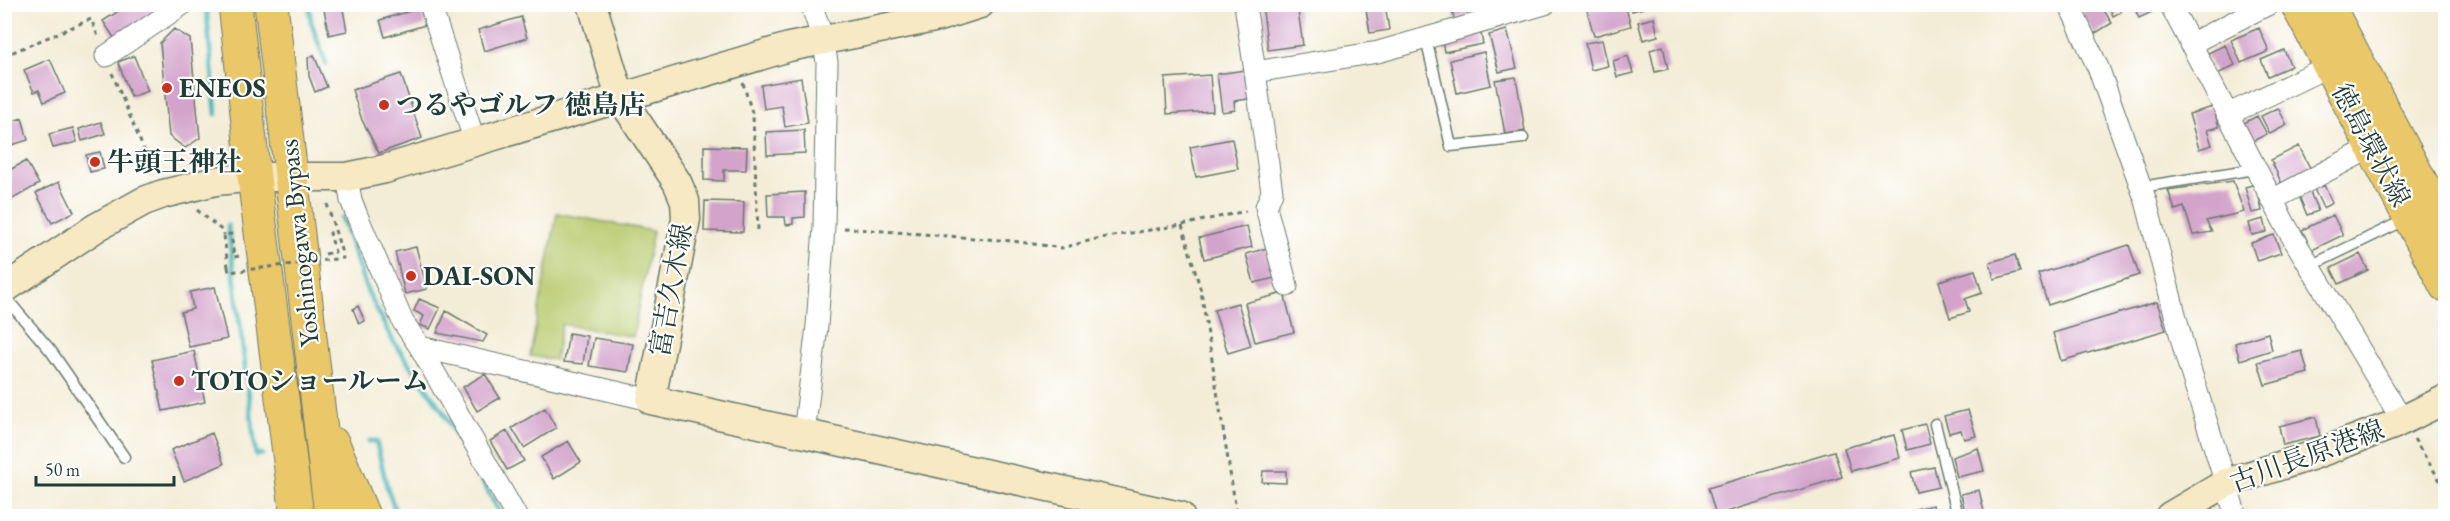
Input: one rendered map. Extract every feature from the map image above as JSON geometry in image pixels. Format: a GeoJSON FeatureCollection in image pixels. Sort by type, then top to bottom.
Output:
{"type":"FeatureCollection","features":[{"type":"Feature","properties":{"kind":"main road","name":"Yoshinogawa Bypass"},"geometry":{"type":"LineString","coordinates":[[235,4],[254,177],[297,516]]}},
{"type":"Feature","properties":{"kind":"main road","name":"Yoshinogawa Bypass"},"geometry":{"type":"LineString","coordinates":[[271,4],[331,516]]}},
{"type":"Feature","properties":{"kind":"main road","name":"富吉久木線"},"geometry":{"type":"LineString","coordinates":[[592,4],[620,97],[677,182],[685,201],[686,219],[651,400]]}},
{"type":"Feature","properties":{"kind":"main road"},"geometry":{"type":"LineString","coordinates":[[4,289],[97,227],[144,201],[163,194],[216,181],[254,177],[347,177],[385,169],[736,63],[823,39],[939,17],[980,4]]}},
{"type":"Feature","properties":{"kind":"main road","name":"徳島環状線"},"geometry":{"type":"LineString","coordinates":[[2297,4],[2445,286]]}},
{"type":"Feature","properties":{"kind":"main road","name":"徳島環状線"},"geometry":{"type":"LineString","coordinates":[[2327,4],[2445,230]]}},
{"type":"Feature","properties":{"kind":"main road","name":"古川長原港線"},"geometry":{"type":"LineString","coordinates":[[2170,516],[2226,483],[2312,456],[2402,420],[2445,399]]}},
{"type":"Feature","properties":{"kind":"main road"},"geometry":{"type":"LineString","coordinates":[[651,400],[804,434],[1112,509],[1180,516]]}},
{"type":"Feature","properties":{"kind":"main road"},"geometry":{"type":"LineString","coordinates":[[318,409],[363,516]]}},
{"type":"Feature","properties":{"kind":"street"},"geometry":{"type":"LineString","coordinates":[[106,56],[183,4]]}},
{"type":"Feature","properties":{"kind":"street"},"geometry":{"type":"LineString","coordinates":[[430,4],[475,142]]}},
{"type":"Feature","properties":{"kind":"street"},"geometry":{"type":"LineString","coordinates":[[804,434],[817,326],[824,227],[827,62],[823,39],[811,4]]}},
{"type":"Feature","properties":{"kind":"street"},"geometry":{"type":"LineString","coordinates":[[1245,4],[1272,192],[1266,207],[1287,286]]}},
{"type":"Feature","properties":{"kind":"street"},"geometry":{"type":"LineString","coordinates":[[1255,72],[1378,52],[1545,4]]}},
{"type":"Feature","properties":{"kind":"street"},"geometry":{"type":"LineString","coordinates":[[2069,4],[2099,70],[2141,188],[2185,353],[2236,516]]}},
{"type":"Feature","properties":{"kind":"street"},"geometry":{"type":"LineString","coordinates":[[2170,4],[2272,200],[2402,420]]}},
{"type":"Feature","properties":{"kind":"street"},"geometry":{"type":"LineString","coordinates":[[2190,44],[2269,4]]}},
{"type":"Feature","properties":{"kind":"street"},"geometry":{"type":"LineString","coordinates":[[2227,115],[2329,66]]}},
{"type":"Feature","properties":{"kind":"street"},"geometry":{"type":"LineString","coordinates":[[2272,200],[2372,147]]}},
{"type":"Feature","properties":{"kind":"street"},"geometry":{"type":"LineString","coordinates":[[347,177],[351,200],[403,322],[420,347],[516,516]]}},
{"type":"Feature","properties":{"kind":"street"},"geometry":{"type":"LineString","coordinates":[[420,347],[651,400]]}},
{"type":"Feature","properties":{"kind":"lane"},"geometry":{"type":"LineString","coordinates":[[1426,39],[1451,146],[1523,138]]}},
{"type":"Feature","properties":{"kind":"lane"},"geometry":{"type":"LineString","coordinates":[[2141,188],[2255,169]]}},
{"type":"Feature","properties":{"kind":"lane"},"geometry":{"type":"LineString","coordinates":[[2310,266],[2410,218]]}},
{"type":"Feature","properties":{"kind":"lane"},"geometry":{"type":"LineString","coordinates":[[4,297],[51,351],[124,457]]}},
{"type":"Feature","properties":{"kind":"lane"},"geometry":{"type":"LineString","coordinates":[[1935,424],[1958,516]]}},
{"type":"Feature","properties":{"kind":"path"},"geometry":{"type":"LineString","coordinates":[[5,54],[91,19],[163,194]]}},
{"type":"Feature","properties":{"kind":"path"},"geometry":{"type":"LineString","coordinates":[[736,63],[753,116],[758,230]]}},
{"type":"Feature","properties":{"kind":"path"},"geometry":{"type":"LineString","coordinates":[[200,212],[224,232],[229,272],[343,258],[327,204]]}},
{"type":"Feature","properties":{"kind":"path"},"geometry":{"type":"LineString","coordinates":[[824,227],[1012,241],[1062,248],[1100,238],[1182,225],[1266,207]]}},
{"type":"Feature","properties":{"kind":"path"},"geometry":{"type":"LineString","coordinates":[[1182,225],[1201,291],[1237,516]]}},
{"type":"Feature","properties":{"kind":"path"},"geometry":{"type":"LineString","coordinates":[[324,255],[335,252],[330,232],[336,231]]}},
{"type":"Feature","properties":{"kind":"path"},"geometry":{"type":"LineString","coordinates":[[224,235],[231,234],[234,256],[237,256]]}},
{"type":"Feature","properties":{"kind":"path"},"geometry":{"type":"LineString","coordinates":[[2402,420],[2445,490]]}},
{"type":"Feature","properties":{"kind":"green space"},"geometry":{"type":"Polygon","coordinates":[[[557,213],[653,231],[633,337],[562,324],[555,360],[530,356],[557,213]]]}},
{"type":"Feature","properties":{"kind":"building"},"geometry":{"type":"Polygon","coordinates":[[[323,4],[342,4],[347,31],[329,35],[323,4]]]}},
{"type":"Feature","properties":{"kind":"building"},"geometry":{"type":"Polygon","coordinates":[[[1262,4],[1297,4],[1303,45],[1268,50],[1262,4]]]}},
{"type":"Feature","properties":{"kind":"building"},"geometry":{"type":"Polygon","coordinates":[[[1365,4],[1385,4],[1389,30],[1370,33],[1365,4]]]}},
{"type":"Feature","properties":{"kind":"building"},"geometry":{"type":"Polygon","coordinates":[[[1451,4],[1473,4],[1476,13],[1454,19],[1451,4]]]}},
{"type":"Feature","properties":{"kind":"building"},"geometry":{"type":"Polygon","coordinates":[[[1604,4],[1625,4],[1631,26],[1594,36],[1587,10],[1604,4]]]}},
{"type":"Feature","properties":{"kind":"building"},"geometry":{"type":"Polygon","coordinates":[[[1630,4],[1652,4],[1652,6],[1632,11],[1630,4]]]}},
{"type":"Feature","properties":{"kind":"building"},"geometry":{"type":"Polygon","coordinates":[[[2094,4],[2100,4],[2112,23],[2094,34],[2081,12],[2094,4]]]}},
{"type":"Feature","properties":{"kind":"building"},"geometry":{"type":"Polygon","coordinates":[[[2108,4],[2118,4],[2121,12],[2113,16],[2108,4]]]}},
{"type":"Feature","properties":{"kind":"building"},"geometry":{"type":"Polygon","coordinates":[[[2133,4],[2150,4],[2154,11],[2139,18],[2133,4]]]}},
{"type":"Feature","properties":{"kind":"building"},"geometry":{"type":"Polygon","coordinates":[[[128,5],[171,5],[116,41],[103,21],[128,5]]]}},
{"type":"Feature","properties":{"kind":"building"},"geometry":{"type":"Polygon","coordinates":[[[420,8],[425,25],[385,37],[380,20],[420,8]]]}},
{"type":"Feature","properties":{"kind":"building"},"geometry":{"type":"Polygon","coordinates":[[[521,17],[527,38],[484,51],[478,30],[521,17]]]}},
{"type":"Feature","properties":{"kind":"building"},"geometry":{"type":"Polygon","coordinates":[[[1654,18],[1658,36],[1643,40],[1638,22],[1654,18]]]}},
{"type":"Feature","properties":{"kind":"building"},"geometry":{"type":"Polygon","coordinates":[[[2259,28],[2269,51],[2241,63],[2231,40],[2259,28]]]}},
{"type":"Feature","properties":{"kind":"building"},"geometry":{"type":"Polygon","coordinates":[[[174,29],[190,39],[200,138],[185,148],[169,136],[160,43],[174,29]]]}},
{"type":"Feature","properties":{"kind":"building"},"geometry":{"type":"Polygon","coordinates":[[[1507,30],[1517,68],[1499,72],[1489,35],[1507,30]]]}},
{"type":"Feature","properties":{"kind":"building"},"geometry":{"type":"Polygon","coordinates":[[[1481,33],[1483,44],[1444,52],[1442,40],[1481,33]]]}},
{"type":"Feature","properties":{"kind":"building"},"geometry":{"type":"Polygon","coordinates":[[[1602,40],[1608,66],[1591,70],[1585,43],[1602,40]]]}},
{"type":"Feature","properties":{"kind":"building"},"geometry":{"type":"Polygon","coordinates":[[[2225,45],[2235,65],[2216,75],[2206,54],[2225,45]]]}},
{"type":"Feature","properties":{"kind":"building"},"geometry":{"type":"Polygon","coordinates":[[[1663,46],[1668,69],[1655,72],[1650,50],[1663,46]]]}},
{"type":"Feature","properties":{"kind":"building"},"geometry":{"type":"Polygon","coordinates":[[[2284,50],[2291,66],[2268,76],[2261,60],[2284,50]]]}},
{"type":"Feature","properties":{"kind":"building"},"geometry":{"type":"Polygon","coordinates":[[[1484,52],[1491,85],[1457,93],[1450,60],[1484,52]]]}},
{"type":"Feature","properties":{"kind":"building"},"geometry":{"type":"Polygon","coordinates":[[[314,55],[327,87],[315,92],[309,76],[308,58],[314,55]]]}},
{"type":"Feature","properties":{"kind":"building"},"geometry":{"type":"Polygon","coordinates":[[[134,56],[148,91],[131,97],[118,62],[134,56]]]}},
{"type":"Feature","properties":{"kind":"building"},"geometry":{"type":"Polygon","coordinates":[[[1628,56],[1633,73],[1617,77],[1613,61],[1628,56]]]}},
{"type":"Feature","properties":{"kind":"building"},"geometry":{"type":"Polygon","coordinates":[[[50,59],[65,93],[44,102],[39,90],[34,92],[24,70],[50,59]]]}},
{"type":"Feature","properties":{"kind":"building"},"geometry":{"type":"Polygon","coordinates":[[[1245,70],[1248,99],[1234,101],[1235,110],[1222,112],[1217,74],[1245,70]]]}},
{"type":"Feature","properties":{"kind":"building","name":"つるやゴルフ 徳島店"},"geometry":{"type":"Polygon","coordinates":[[[401,74],[422,138],[379,153],[362,120],[352,90],[401,74]]]}},
{"type":"Feature","properties":{"kind":"building"},"geometry":{"type":"Polygon","coordinates":[[[1210,75],[1213,111],[1167,114],[1165,78],[1210,75]]]}},
{"type":"Feature","properties":{"kind":"building"},"geometry":{"type":"Polygon","coordinates":[[[1516,77],[1525,131],[1505,134],[1495,80],[1516,77]]]}},
{"type":"Feature","properties":{"kind":"building"},"geometry":{"type":"Polygon","coordinates":[[[801,78],[808,123],[785,127],[782,106],[764,109],[761,85],[801,78]]]}},
{"type":"Feature","properties":{"kind":"building"},"geometry":{"type":"Polygon","coordinates":[[[2213,107],[2219,127],[2207,130],[2212,145],[2199,149],[2189,114],[2213,107]]]}},
{"type":"Feature","properties":{"kind":"building"},"geometry":{"type":"Polygon","coordinates":[[[2278,108],[2287,125],[2270,134],[2261,116],[2278,108]]]}},
{"type":"Feature","properties":{"kind":"building"},"geometry":{"type":"Polygon","coordinates":[[[2257,116],[2267,134],[2251,142],[2242,124],[2257,116]]]}},
{"type":"Feature","properties":{"kind":"building"},"geometry":{"type":"Polygon","coordinates":[[[22,118],[28,140],[5,147],[5,124],[22,118]]]}},
{"type":"Feature","properties":{"kind":"building"},"geometry":{"type":"Polygon","coordinates":[[[101,122],[105,134],[82,141],[79,129],[101,122]]]}},
{"type":"Feature","properties":{"kind":"building"},"geometry":{"type":"Polygon","coordinates":[[[73,128],[77,142],[53,148],[49,134],[73,128]]]}},
{"type":"Feature","properties":{"kind":"building"},"geometry":{"type":"Polygon","coordinates":[[[804,130],[805,153],[767,155],[766,132],[804,130]]]}},
{"type":"Feature","properties":{"kind":"building"},"geometry":{"type":"Polygon","coordinates":[[[1232,139],[1238,169],[1196,177],[1190,147],[1232,139]]]}},
{"type":"Feature","properties":{"kind":"building"},"geometry":{"type":"Polygon","coordinates":[[[704,146],[747,147],[746,170],[724,170],[724,181],[704,180],[704,146]]]}},
{"type":"Feature","properties":{"kind":"building"},"geometry":{"type":"Polygon","coordinates":[[[2299,146],[2311,170],[2282,184],[2271,160],[2299,146]]]}},
{"type":"Feature","properties":{"kind":"building","name":"牛頭王神社"},"geometry":{"type":"Polygon","coordinates":[[[100,152],[104,169],[90,172],[86,155],[100,152]]]}},
{"type":"Feature","properties":{"kind":"building"},"geometry":{"type":"Polygon","coordinates":[[[26,161],[39,184],[4,204],[4,173],[26,161]]]}},
{"type":"Feature","properties":{"kind":"building"},"geometry":{"type":"Polygon","coordinates":[[[2233,181],[2244,212],[2206,221],[2212,232],[2193,235],[2184,207],[2175,210],[2168,190],[2233,181]]]}},
{"type":"Feature","properties":{"kind":"building"},"geometry":{"type":"Polygon","coordinates":[[[59,182],[74,212],[52,223],[36,193],[59,182]]]}},
{"type":"Feature","properties":{"kind":"building"},"geometry":{"type":"Polygon","coordinates":[[[2256,184],[2262,211],[2252,213],[2245,187],[2256,184]]]}},
{"type":"Feature","properties":{"kind":"building"},"geometry":{"type":"Polygon","coordinates":[[[2324,185],[2332,203],[2323,208],[2314,189],[2324,185]]]}},
{"type":"Feature","properties":{"kind":"building"},"geometry":{"type":"Polygon","coordinates":[[[805,192],[805,217],[793,218],[793,224],[786,225],[785,217],[768,217],[767,194],[805,192]]]}},
{"type":"Feature","properties":{"kind":"building"},"geometry":{"type":"Polygon","coordinates":[[[2310,192],[2318,211],[2307,215],[2299,196],[2310,192]]]}},
{"type":"Feature","properties":{"kind":"building"},"geometry":{"type":"Polygon","coordinates":[[[705,201],[744,202],[743,232],[704,231],[705,201]]]}},
{"type":"Feature","properties":{"kind":"building"},"geometry":{"type":"Polygon","coordinates":[[[2333,215],[2343,235],[2312,250],[2302,230],[2333,215]]]}},
{"type":"Feature","properties":{"kind":"building"},"geometry":{"type":"Polygon","coordinates":[[[2264,219],[2267,232],[2252,235],[2249,223],[2264,219]]]}},
{"type":"Feature","properties":{"kind":"building"},"geometry":{"type":"Polygon","coordinates":[[[1247,226],[1252,247],[1204,259],[1199,238],[1247,226]]]}},
{"type":"Feature","properties":{"kind":"building"},"geometry":{"type":"Polygon","coordinates":[[[2274,235],[2281,253],[2257,261],[2251,243],[2274,235]]]}},
{"type":"Feature","properties":{"kind":"building"},"geometry":{"type":"Polygon","coordinates":[[[2129,245],[2139,275],[2048,305],[2038,274],[2129,245]]]}},
{"type":"Feature","properties":{"kind":"building"},"geometry":{"type":"Polygon","coordinates":[[[416,247],[427,289],[405,294],[395,252],[416,247]]]}},
{"type":"Feature","properties":{"kind":"building"},"geometry":{"type":"Polygon","coordinates":[[[1267,248],[1275,278],[1254,283],[1246,254],[1267,248]]]}},
{"type":"Feature","properties":{"kind":"building"},"geometry":{"type":"Polygon","coordinates":[[[2360,254],[2368,270],[2339,284],[2331,268],[2360,254]]]}},
{"type":"Feature","properties":{"kind":"building"},"geometry":{"type":"Polygon","coordinates":[[[2015,255],[2020,272],[1994,279],[1990,262],[2015,255]]]}},
{"type":"Feature","properties":{"kind":"building"},"geometry":{"type":"Polygon","coordinates":[[[1975,270],[1982,293],[1965,299],[1969,312],[1950,318],[1939,281],[1975,270]]]}},
{"type":"Feature","properties":{"kind":"building"},"geometry":{"type":"Polygon","coordinates":[[[215,287],[227,339],[189,347],[181,312],[193,309],[190,292],[215,287]]]}},
{"type":"Feature","properties":{"kind":"building"},"geometry":{"type":"Polygon","coordinates":[[[1284,293],[1294,332],[1255,342],[1245,303],[1284,293]]]}},
{"type":"Feature","properties":{"kind":"building"},"geometry":{"type":"Polygon","coordinates":[[[419,299],[440,308],[430,329],[420,325],[424,316],[414,311],[419,299]]]}},
{"type":"Feature","properties":{"kind":"building"},"geometry":{"type":"Polygon","coordinates":[[[2157,302],[2166,330],[2061,361],[2053,333],[2157,302]]]}},
{"type":"Feature","properties":{"kind":"building"},"geometry":{"type":"Polygon","coordinates":[[[1238,303],[1251,346],[1228,353],[1214,310],[1238,303]]]}},
{"type":"Feature","properties":{"kind":"building"},"geometry":{"type":"Polygon","coordinates":[[[358,306],[365,321],[359,324],[353,309],[358,306]]]}},
{"type":"Feature","properties":{"kind":"building"},"geometry":{"type":"Polygon","coordinates":[[[446,311],[487,335],[483,342],[437,333],[446,311]]]}},
{"type":"Feature","properties":{"kind":"building"},"geometry":{"type":"Polygon","coordinates":[[[569,333],[587,336],[583,364],[564,362],[569,333]]]}},
{"type":"Feature","properties":{"kind":"building"},"geometry":{"type":"Polygon","coordinates":[[[2268,333],[2272,350],[2240,360],[2235,343],[2268,333]]]}},
{"type":"Feature","properties":{"kind":"building"},"geometry":{"type":"Polygon","coordinates":[[[594,338],[633,344],[628,372],[589,366],[594,338]]]}},
{"type":"Feature","properties":{"kind":"building","name":"TOTOショールーム"},"geometry":{"type":"Polygon","coordinates":[[[194,351],[205,402],[163,411],[152,360],[194,351]]]}},
{"type":"Feature","properties":{"kind":"building"},"geometry":{"type":"Polygon","coordinates":[[[2302,351],[2308,373],[2265,385],[2258,362],[2302,351]]]}},
{"type":"Feature","properties":{"kind":"building"},"geometry":{"type":"Polygon","coordinates":[[[485,374],[500,398],[477,411],[463,387],[485,374]]]}},
{"type":"Feature","properties":{"kind":"building"},"geometry":{"type":"Polygon","coordinates":[[[545,408],[556,428],[524,448],[512,428],[545,408]]]}},
{"type":"Feature","properties":{"kind":"building"},"geometry":{"type":"Polygon","coordinates":[[[1968,410],[1976,436],[1964,439],[1961,430],[1949,433],[1944,416],[1968,410]]]}},
{"type":"Feature","properties":{"kind":"building"},"geometry":{"type":"Polygon","coordinates":[[[2316,417],[2320,436],[2283,445],[2279,426],[2316,417]]]}},
{"type":"Feature","properties":{"kind":"building"},"geometry":{"type":"Polygon","coordinates":[[[1925,424],[1930,444],[1907,450],[1902,430],[1925,424]]]}},
{"type":"Feature","properties":{"kind":"building"},"geometry":{"type":"Polygon","coordinates":[[[507,431],[524,461],[507,470],[490,441],[507,431]]]}},
{"type":"Feature","properties":{"kind":"building"},"geometry":{"type":"Polygon","coordinates":[[[212,433],[224,464],[184,481],[171,450],[212,433]]]}},
{"type":"Feature","properties":{"kind":"building"},"geometry":{"type":"Polygon","coordinates":[[[1894,435],[1900,458],[1851,471],[1844,448],[1894,435]]]}},
{"type":"Feature","properties":{"kind":"building"},"geometry":{"type":"Polygon","coordinates":[[[568,441],[581,462],[554,479],[541,457],[568,441]]]}},
{"type":"Feature","properties":{"kind":"building"},"geometry":{"type":"Polygon","coordinates":[[[1978,448],[1984,471],[1957,477],[1952,457],[1978,448]]]}},
{"type":"Feature","properties":{"kind":"building"},"geometry":{"type":"Polygon","coordinates":[[[1834,451],[1842,477],[1716,515],[1708,488],[1834,451]]]}},
{"type":"Feature","properties":{"kind":"building"},"geometry":{"type":"Polygon","coordinates":[[[1934,467],[1939,487],[1916,492],[1911,472],[1934,467]]]}},
{"type":"Feature","properties":{"kind":"building"},"geometry":{"type":"Polygon","coordinates":[[[1263,471],[1286,471],[1286,483],[1262,482],[1263,471]]]}},
{"type":"Feature","properties":{"kind":"building"},"geometry":{"type":"Polygon","coordinates":[[[1979,490],[1985,516],[1966,516],[1961,494],[1979,490]]]}},
{"type":"Feature","properties":{"kind":"building"},"geometry":{"type":"Polygon","coordinates":[[[1933,505],[1935,516],[1918,516],[1916,509],[1933,505]]]}},
{"type":"Feature","properties":{"kind":"building"},"geometry":{"type":"Polygon","coordinates":[[[1061,512],[1062,516],[1044,515],[1061,512]]]}},
{"type":"Feature","properties":{"kind":"waterway"},"geometry":{"type":"LineString","coordinates":[[206,4],[216,114]]}},
{"type":"Feature","properties":{"kind":"waterway"},"geometry":{"type":"LineString","coordinates":[[309,4],[311,22],[326,64]]}},
{"type":"Feature","properties":{"kind":"waterway"},"geometry":{"type":"LineString","coordinates":[[342,218],[367,290],[393,341],[442,410],[502,516]]}},
{"type":"Feature","properties":{"kind":"waterway"},"geometry":{"type":"LineString","coordinates":[[228,226],[256,455],[262,454]]}},
{"type":"Feature","properties":{"kind":"waterway"},"geometry":{"type":"LineString","coordinates":[[369,441],[376,441],[387,487],[397,516]]}},
{"type":"Feature","properties":{"kind":"place","name":"ENEOS"},"geometry":{"type":"Point","coordinates":[167,88]}},
{"type":"Feature","properties":{"kind":"place","name":"つるやゴルフ 徳島店"},"geometry":{"type":"Point","coordinates":[384,105]}},
{"type":"Feature","properties":{"kind":"place","name":"牛頭王神社"},"geometry":{"type":"Point","coordinates":[95,162]}},
{"type":"Feature","properties":{"kind":"place","name":"DAI-SON"},"geometry":{"type":"Point","coordinates":[411,276]}},
{"type":"Feature","properties":{"kind":"place","name":"TOTOショールーム"},"geometry":{"type":"Point","coordinates":[179,381]}}]}
